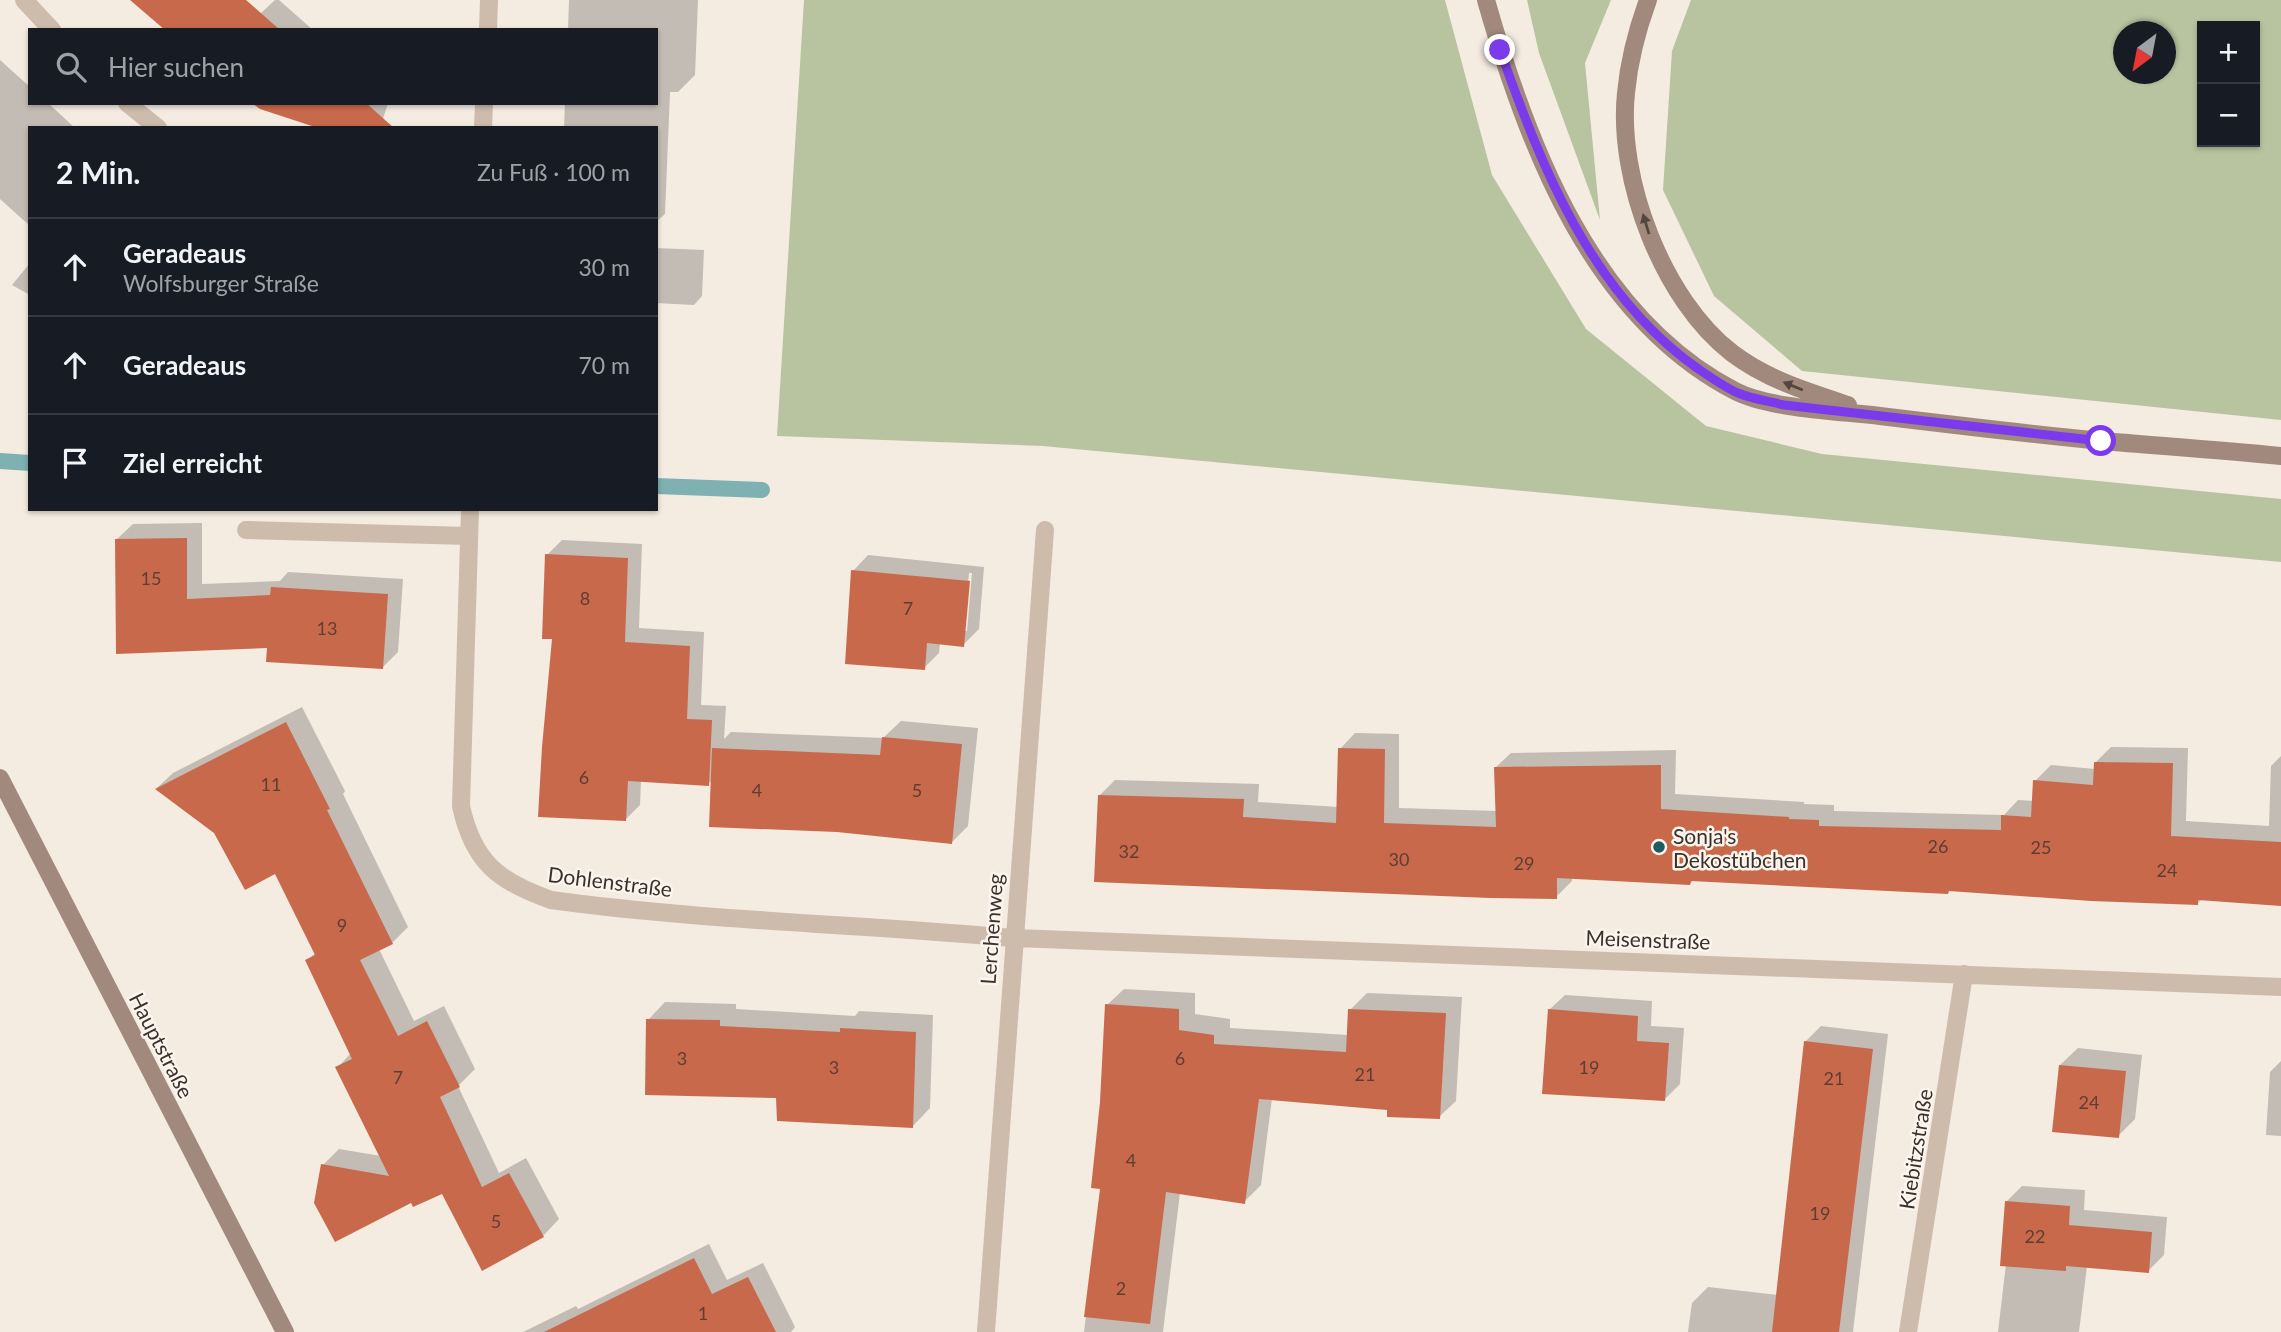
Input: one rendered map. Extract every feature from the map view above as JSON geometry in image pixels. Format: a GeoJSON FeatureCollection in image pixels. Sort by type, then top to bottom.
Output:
{"type":"FeatureCollection","features":[{"type":"Feature","properties":{"kind":"main road"},"geometry":{"type":"LineString","coordinates":[[1486,0],[1500,50],[1531,137],[1554,188],[1613,286],[1642,322],[1681,356],[1737,393],[1784,405],[2101,441],[2281,456]]}},
{"type":"Feature","properties":{"kind":"main road"},"geometry":{"type":"LineString","coordinates":[[1648,0],[1638,29],[1625,95],[1626,140],[1635,187],[1651,238],[1666,273],[1683,301],[1708,333],[1734,355],[1767,375],[1881,416]]}},
{"type":"Feature","properties":{"kind":"main road","name":"Hauptstraße"},"geometry":{"type":"LineString","coordinates":[[0,778],[285,1332]]}},
{"type":"Feature","properties":{"kind":"street"},"geometry":{"type":"LineString","coordinates":[[24,0],[50,28]]}},
{"type":"Feature","properties":{"kind":"street"},"geometry":{"type":"LineString","coordinates":[[488,28],[489,0]]}},
{"type":"Feature","properties":{"kind":"street"},"geometry":{"type":"LineString","coordinates":[[130,105],[156,126]]}},
{"type":"Feature","properties":{"kind":"street"},"geometry":{"type":"LineString","coordinates":[[483,126],[484,105]]}},
{"type":"Feature","properties":{"kind":"street","name":"Dohlenstraße"},"geometry":{"type":"LineString","coordinates":[[470,511],[461,806],[466,831],[480,857],[503,877],[524,891],[551,900],[592,906],[1013,939]]}},
{"type":"Feature","properties":{"kind":"street"},"geometry":{"type":"LineString","coordinates":[[246,530],[469,536]]}},
{"type":"Feature","properties":{"kind":"street","name":"Lerchenweg"},"geometry":{"type":"LineString","coordinates":[[986,1332],[1045,530]]}},
{"type":"Feature","properties":{"kind":"street","name":"Meisenstraße"},"geometry":{"type":"LineString","coordinates":[[1013,939],[2281,987]]}},
{"type":"Feature","properties":{"kind":"street","name":"Kiebitzstraße"},"geometry":{"type":"LineString","coordinates":[[1908,1332],[1964,974]]}},
{"type":"Feature","properties":{"kind":"green space"},"geometry":{"type":"Polygon","coordinates":[[[804,0],[1445,0],[1492,175],[1586,329],[1706,426],[1822,454],[2281,499],[2281,562],[1043,446],[777,436],[804,0]]]}},
{"type":"Feature","properties":{"kind":"green space"},"geometry":{"type":"Polygon","coordinates":[[[1527,0],[1611,0],[1585,63],[1600,220],[1539,53],[1527,0]]]}},
{"type":"Feature","properties":{"kind":"green space"},"geometry":{"type":"Polygon","coordinates":[[[1691,0],[2281,0],[2281,420],[1802,371],[1714,296],[1663,190],[1672,51],[1691,0]]]}},
{"type":"Feature","properties":{"kind":"building"},"geometry":{"type":"Polygon","coordinates":[[[130,0],[246,0],[278,28],[163,28],[130,0]]]}},
{"type":"Feature","properties":{"kind":"building"},"geometry":{"type":"Polygon","coordinates":[[[255,105],[368,105],[392,126],[312,126],[255,105]]]}},
{"type":"Feature","properties":{"kind":"building"},"geometry":{"type":"Polygon","coordinates":[[[187,538],[187,599],[270,595],[271,587],[388,594],[383,669],[266,662],[267,648],[116,654],[115,539],[187,538]]]}},
{"type":"Feature","properties":{"kind":"building"},"geometry":{"type":"Polygon","coordinates":[[[545,554],[628,558],[625,642],[690,646],[687,719],[712,720],[709,786],[628,781],[626,821],[538,817],[552,639],[542,639],[545,554]]]}},
{"type":"Feature","properties":{"kind":"building"},"geometry":{"type":"Polygon","coordinates":[[[851,570],[970,581],[964,647],[927,643],[925,670],[845,664],[851,570]]]}},
{"type":"Feature","properties":{"kind":"building"},"geometry":{"type":"Polygon","coordinates":[[[286,722],[393,944],[360,960],[398,1036],[427,1021],[460,1087],[440,1097],[482,1187],[509,1173],[544,1237],[482,1271],[442,1194],[413,1207],[411,1203],[335,1242],[314,1203],[321,1164],[389,1176],[335,1067],[352,1059],[305,960],[315,955],[275,874],[245,890],[214,833],[155,789],[286,722]]]}},
{"type":"Feature","properties":{"kind":"building"},"geometry":{"type":"Polygon","coordinates":[[[882,737],[962,744],[952,844],[837,832],[709,827],[712,748],[880,755],[882,737]]]}},
{"type":"Feature","properties":{"kind":"building"},"geometry":{"type":"Polygon","coordinates":[[[1338,748],[1385,749],[1384,823],[1496,827],[1494,767],[1661,765],[1661,809],[1819,820],[1819,826],[2001,830],[2001,815],[2031,817],[2033,780],[2093,785],[2094,762],[2173,763],[2171,836],[2281,842],[2281,906],[2198,900],[2198,905],[1949,891],[1948,894],[1691,881],[1690,885],[1557,878],[1557,899],[1094,882],[1098,795],[1244,799],[1243,817],[1336,823],[1338,748]]]}},
{"type":"Feature","properties":{"kind":"building"},"geometry":{"type":"Polygon","coordinates":[[[1105,1004],[1179,1009],[1179,1030],[1214,1035],[1214,1044],[1346,1052],[1348,1009],[1446,1013],[1440,1119],[1387,1117],[1387,1110],[1259,1099],[1245,1204],[1166,1192],[1150,1324],[1084,1317],[1100,1189],[1091,1188],[1100,1102],[1105,1004]]]}},
{"type":"Feature","properties":{"kind":"building"},"geometry":{"type":"Polygon","coordinates":[[[1548,1009],[1638,1016],[1637,1041],[1669,1043],[1665,1101],[1542,1094],[1548,1009]]]}},
{"type":"Feature","properties":{"kind":"building"},"geometry":{"type":"Polygon","coordinates":[[[646,1019],[720,1020],[720,1026],[840,1032],[840,1028],[916,1032],[913,1128],[777,1121],[776,1098],[645,1095],[646,1019]]]}},
{"type":"Feature","properties":{"kind":"building"},"geometry":{"type":"Polygon","coordinates":[[[1804,1041],[1873,1049],[1839,1332],[1772,1332],[1804,1041]]]}},
{"type":"Feature","properties":{"kind":"building"},"geometry":{"type":"Polygon","coordinates":[[[2059,1065],[2126,1071],[2119,1138],[2052,1132],[2059,1065]]]}},
{"type":"Feature","properties":{"kind":"building"},"geometry":{"type":"Polygon","coordinates":[[[2005,1201],[2070,1206],[2069,1225],[2152,1232],[2149,1273],[2066,1266],[2066,1271],[2000,1266],[2005,1201]]]}},
{"type":"Feature","properties":{"kind":"building"},"geometry":{"type":"Polygon","coordinates":[[[694,1258],[712,1294],[748,1277],[776,1332],[544,1332],[694,1258]]]}},
{"type":"Feature","properties":{"kind":"waterway"},"geometry":{"type":"LineString","coordinates":[[0,461],[28,463]]}},
{"type":"Feature","properties":{"kind":"waterway"},"geometry":{"type":"LineString","coordinates":[[658,486],[762,490]]}},
{"type":"Feature","properties":{"kind":"place","name":"Sonja's Dekostübchen"},"geometry":{"type":"Point","coordinates":[1659,847]}},
{"type":"Feature","properties":{"kind":"route"},"geometry":{"type":"LineString","coordinates":[[1500,50],[1531,137],[1554,188],[1585,243],[1613,286],[1642,322],[1707,375],[1737,393],[1784,405],[2101,441]]}}]}
